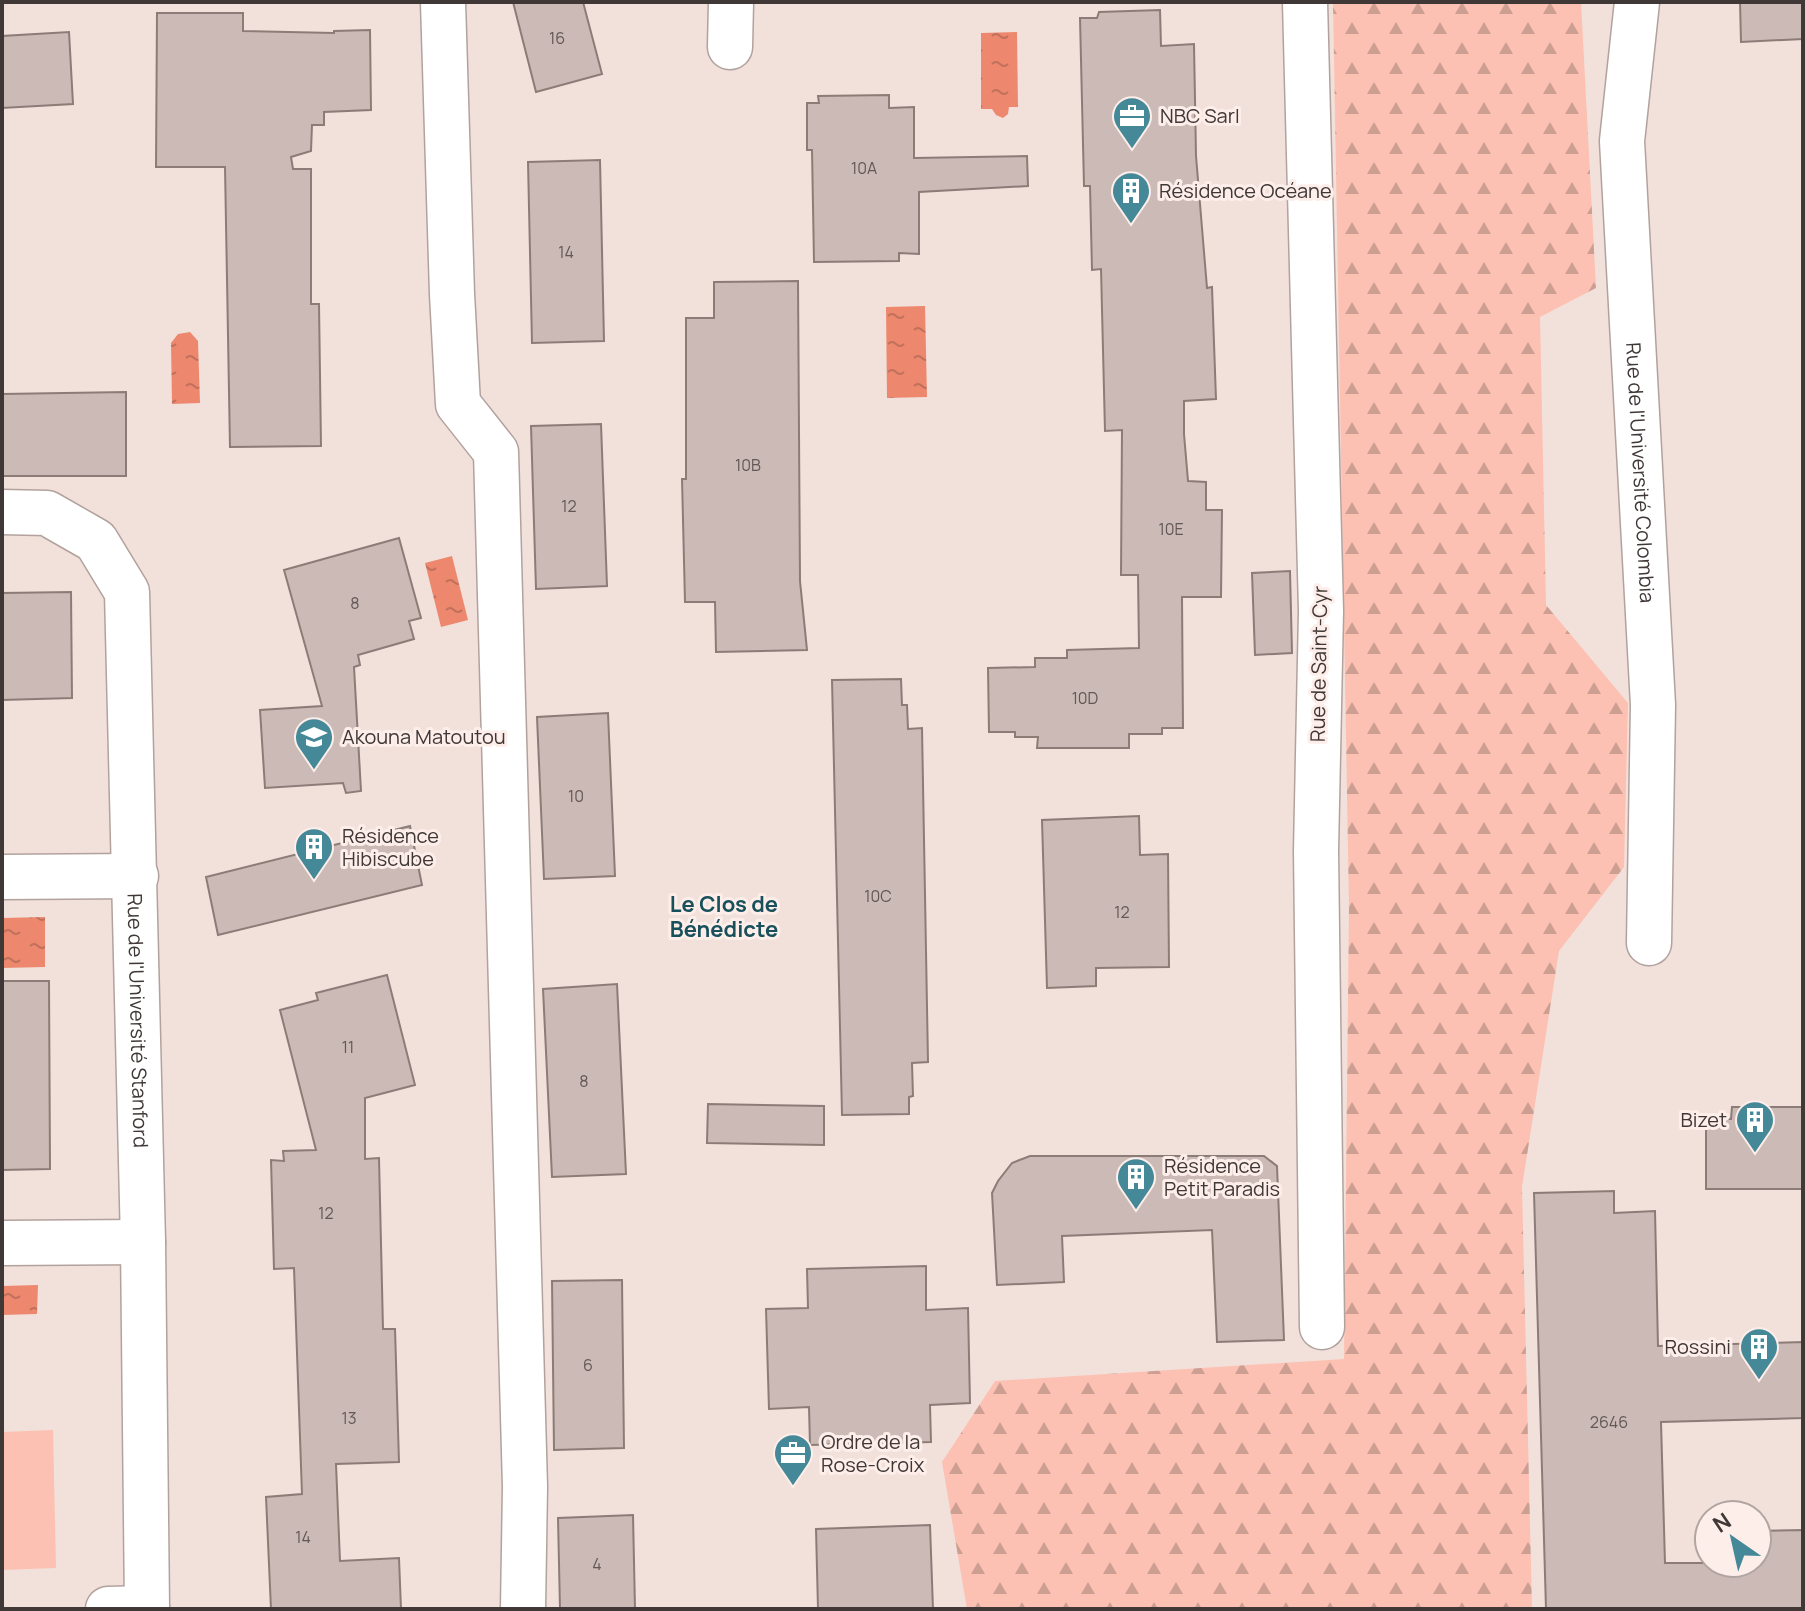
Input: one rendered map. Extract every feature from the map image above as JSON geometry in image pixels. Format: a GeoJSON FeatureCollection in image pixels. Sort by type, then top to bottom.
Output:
{"type":"FeatureCollection","features":[{"type":"Feature","properties":{"kind":"street"},"geometry":{"type":"LineString","coordinates":[[443,2],[458,404],[496,452],[525,1487],[523,1609]]}},
{"type":"Feature","properties":{"kind":"street"},"geometry":{"type":"LineString","coordinates":[[730,47],[731,2]]}},
{"type":"Feature","properties":{"kind":"street","name":"Rue de Saint-Cyr"},"geometry":{"type":"LineString","coordinates":[[1305,2],[1321,611],[1316,851],[1322,1327]]}},
{"type":"Feature","properties":{"kind":"street","name":"Rue de l'Université Colombia"},"geometry":{"type":"LineString","coordinates":[[1637,2],[1622,141],[1653,705],[1649,943]]}},
{"type":"Feature","properties":{"kind":"street","name":"Rue de l'Université Stanford"},"geometry":{"type":"LineString","coordinates":[[2,512],[47,513],[96,541],[127,592],[143,1242],[134,1609]]}},
{"type":"Feature","properties":{"kind":"street"},"geometry":{"type":"LineString","coordinates":[[2,877],[136,876]]}},
{"type":"Feature","properties":{"kind":"street"},"geometry":{"type":"LineString","coordinates":[[2,1243],[143,1242]]}},
{"type":"Feature","properties":{"kind":"green space"},"geometry":{"type":"Polygon","coordinates":[[[1333,2],[1581,2],[1596,288],[1540,317],[1546,605],[1628,703],[1624,867],[1559,951],[1522,1187],[1532,1609],[967,1609],[942,1462],[995,1381],[1344,1359],[1349,907],[1333,2]]]}},
{"type":"Feature","properties":{"kind":"green space"},"geometry":{"type":"Polygon","coordinates":[[[53,1430],[56,1568],[2,1570],[2,1432],[53,1430]]]}},
{"type":"Feature","properties":{"kind":"water"},"geometry":{"type":"Polygon","coordinates":[[[1017,32],[1018,107],[1009,107],[1008,114],[1003,118],[992,109],[981,109],[981,33],[1017,32]]]}},
{"type":"Feature","properties":{"kind":"water"},"geometry":{"type":"Polygon","coordinates":[[[925,306],[927,397],[887,398],[886,307],[925,306]]]}},
{"type":"Feature","properties":{"kind":"water"},"geometry":{"type":"Polygon","coordinates":[[[190,332],[198,341],[200,403],[172,404],[171,343],[178,334],[190,332]]]}},
{"type":"Feature","properties":{"kind":"water"},"geometry":{"type":"Polygon","coordinates":[[[452,556],[468,620],[441,627],[425,563],[452,556]]]}},
{"type":"Feature","properties":{"kind":"water"},"geometry":{"type":"Polygon","coordinates":[[[45,917],[45,967],[2,968],[2,918],[45,917]]]}},
{"type":"Feature","properties":{"kind":"water"},"geometry":{"type":"Polygon","coordinates":[[[38,1285],[37,1314],[2,1315],[2,1286],[38,1285]]]}},
{"type":"Feature","properties":{"kind":"building"},"geometry":{"type":"Polygon","coordinates":[[[513,2],[583,2],[602,74],[536,92],[513,2]]]}},
{"type":"Feature","properties":{"kind":"building"},"geometry":{"type":"Polygon","coordinates":[[[1740,2],[1803,2],[1803,39],[1741,42],[1740,2]]]}},
{"type":"Feature","properties":{"kind":"building"},"geometry":{"type":"Polygon","coordinates":[[[1160,10],[1161,46],[1194,44],[1196,156],[1207,288],[1212,287],[1216,399],[1184,401],[1184,434],[1188,481],[1206,482],[1206,510],[1222,510],[1221,597],[1182,597],[1183,728],[1162,728],[1162,734],[1129,734],[1129,748],[1037,748],[1038,737],[1015,737],[1015,732],[989,732],[988,668],[1035,667],[1035,658],[1067,658],[1067,650],[1139,648],[1138,575],[1121,575],[1122,430],[1105,431],[1101,269],[1092,270],[1090,186],[1084,186],[1080,18],[1097,18],[1099,12],[1160,10]]]}},
{"type":"Feature","properties":{"kind":"building"},"geometry":{"type":"Polygon","coordinates":[[[157,13],[243,13],[243,31],[334,33],[370,30],[371,110],[324,112],[324,125],[312,125],[311,151],[291,157],[293,169],[311,169],[311,304],[319,304],[321,446],[230,447],[225,167],[156,167],[157,13]]]}},
{"type":"Feature","properties":{"kind":"building"},"geometry":{"type":"Polygon","coordinates":[[[69,32],[73,104],[2,108],[2,36],[69,32]]]}},
{"type":"Feature","properties":{"kind":"building"},"geometry":{"type":"Polygon","coordinates":[[[889,95],[889,108],[914,107],[914,158],[1027,156],[1028,186],[919,192],[919,254],[899,253],[899,261],[814,262],[812,150],[807,150],[807,103],[819,103],[818,96],[889,95]]]}},
{"type":"Feature","properties":{"kind":"building"},"geometry":{"type":"Polygon","coordinates":[[[600,160],[604,341],[532,343],[528,162],[600,160]]]}},
{"type":"Feature","properties":{"kind":"building"},"geometry":{"type":"Polygon","coordinates":[[[798,281],[800,581],[807,650],[716,652],[715,602],[685,602],[682,479],[686,479],[686,318],[714,318],[714,282],[798,281]]]}},
{"type":"Feature","properties":{"kind":"building"},"geometry":{"type":"Polygon","coordinates":[[[126,392],[126,476],[2,476],[2,394],[126,392]]]}},
{"type":"Feature","properties":{"kind":"building"},"geometry":{"type":"Polygon","coordinates":[[[601,424],[607,586],[536,589],[531,426],[601,424]]]}},
{"type":"Feature","properties":{"kind":"building"},"geometry":{"type":"Polygon","coordinates":[[[399,538],[421,618],[409,621],[414,639],[358,655],[360,665],[354,667],[361,791],[346,793],[343,783],[265,788],[260,710],[322,706],[284,570],[399,538]]]}},
{"type":"Feature","properties":{"kind":"building"},"geometry":{"type":"Polygon","coordinates":[[[1290,571],[1292,653],[1255,655],[1252,573],[1290,571]]]}},
{"type":"Feature","properties":{"kind":"building"},"geometry":{"type":"Polygon","coordinates":[[[71,592],[72,698],[2,700],[2,593],[71,592]]]}},
{"type":"Feature","properties":{"kind":"building"},"geometry":{"type":"Polygon","coordinates":[[[901,679],[902,705],[907,705],[908,729],[922,728],[928,1062],[912,1063],[913,1096],[909,1097],[909,1114],[842,1115],[832,680],[901,679]]]}},
{"type":"Feature","properties":{"kind":"building"},"geometry":{"type":"Polygon","coordinates":[[[608,713],[615,876],[544,879],[537,717],[608,713]]]}},
{"type":"Feature","properties":{"kind":"building"},"geometry":{"type":"Polygon","coordinates":[[[1139,816],[1140,855],[1168,854],[1169,967],[1096,968],[1096,986],[1047,988],[1042,820],[1139,816]]]}},
{"type":"Feature","properties":{"kind":"building","name":"Résidence Hibiscube"},"geometry":{"type":"Polygon","coordinates":[[[410,826],[422,885],[218,935],[206,877],[410,826]]]}},
{"type":"Feature","properties":{"kind":"building"},"geometry":{"type":"Polygon","coordinates":[[[387,975],[415,1085],[365,1098],[365,1159],[379,1158],[383,1329],[395,1329],[399,1462],[336,1464],[340,1561],[399,1558],[401,1609],[271,1609],[266,1497],[302,1494],[294,1268],[274,1269],[271,1160],[284,1161],[283,1151],[316,1150],[280,1010],[318,1000],[316,993],[387,975]]]}},
{"type":"Feature","properties":{"kind":"building"},"geometry":{"type":"Polygon","coordinates":[[[2,981],[49,981],[50,1169],[2,1170],[2,981]]]}},
{"type":"Feature","properties":{"kind":"building"},"geometry":{"type":"Polygon","coordinates":[[[617,984],[626,1174],[552,1177],[543,989],[617,984]]]}},
{"type":"Feature","properties":{"kind":"building"},"geometry":{"type":"Polygon","coordinates":[[[708,1104],[824,1106],[824,1145],[707,1143],[708,1104]]]}},
{"type":"Feature","properties":{"kind":"building","name":"Bizet"},"geometry":{"type":"Polygon","coordinates":[[[1732,1107],[1803,1107],[1803,1189],[1706,1189],[1706,1119],[1731,1119],[1732,1107]]]}},
{"type":"Feature","properties":{"kind":"building","name":"Résidence Petit Paradis"},"geometry":{"type":"Polygon","coordinates":[[[1030,1156],[1264,1156],[1277,1166],[1284,1340],[1217,1342],[1212,1230],[1062,1236],[1064,1282],[997,1285],[992,1193],[1012,1163],[1030,1156]]]}},
{"type":"Feature","properties":{"kind":"building"},"geometry":{"type":"Polygon","coordinates":[[[1614,1191],[1614,1213],[1655,1211],[1658,1346],[1803,1342],[1803,1418],[1661,1422],[1665,1563],[1693,1563],[1693,1579],[1773,1579],[1773,1531],[1803,1530],[1803,1609],[1546,1609],[1534,1193],[1614,1191]]]}},
{"type":"Feature","properties":{"kind":"building"},"geometry":{"type":"Polygon","coordinates":[[[926,1266],[926,1310],[968,1308],[970,1403],[930,1405],[931,1442],[810,1445],[809,1407],[769,1409],[766,1309],[808,1308],[807,1269],[926,1266]]]}},
{"type":"Feature","properties":{"kind":"building"},"geometry":{"type":"Polygon","coordinates":[[[622,1280],[624,1448],[554,1450],[552,1281],[622,1280]]]}},
{"type":"Feature","properties":{"kind":"building"},"geometry":{"type":"Polygon","coordinates":[[[633,1515],[635,1609],[560,1609],[558,1518],[633,1515]]]}},
{"type":"Feature","properties":{"kind":"building"},"geometry":{"type":"Polygon","coordinates":[[[930,1525],[933,1609],[818,1609],[816,1529],[930,1525]]]}},
{"type":"Feature","properties":{"kind":"place","name":"NBC Sarl"},"geometry":{"type":"Point","coordinates":[1132,150]}},
{"type":"Feature","properties":{"kind":"place","name":"Résidence Océane"},"geometry":{"type":"Point","coordinates":[1131,225]}},
{"type":"Feature","properties":{"kind":"place","name":"Akouna Matoutou"},"geometry":{"type":"Point","coordinates":[314,771]}},
{"type":"Feature","properties":{"kind":"place","name":"Résidence Hibiscube"},"geometry":{"type":"Point","coordinates":[314,881]}},
{"type":"Feature","properties":{"kind":"place","name":"Bizet"},"geometry":{"type":"Point","coordinates":[1755,1154]}},
{"type":"Feature","properties":{"kind":"place","name":"Résidence Petit Paradis"},"geometry":{"type":"Point","coordinates":[1136,1211]}},
{"type":"Feature","properties":{"kind":"place","name":"Rossini"},"geometry":{"type":"Point","coordinates":[1759,1381]}},
{"type":"Feature","properties":{"kind":"place","name":"Ordre de la Rose-Croix"},"geometry":{"type":"Point","coordinates":[793,1487]}},
{"type":"Feature","properties":{"kind":"district","name":"Le Clos de Bénédicte"},"geometry":{"type":"Point","coordinates":[724,916]}}]}
